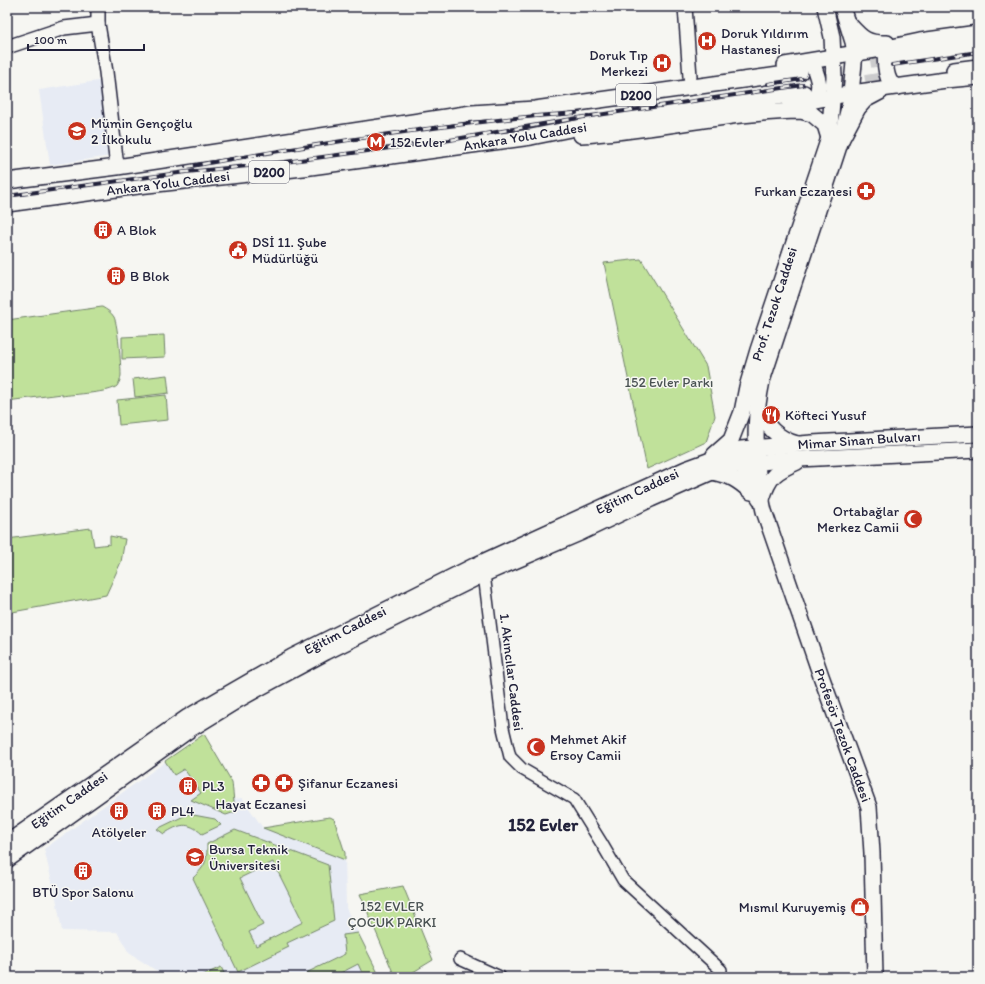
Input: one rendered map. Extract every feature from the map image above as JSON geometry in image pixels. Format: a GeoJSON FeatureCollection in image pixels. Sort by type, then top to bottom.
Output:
{"type":"FeatureCollection","features":[{"type":"Feature","properties":{"kind":"main road"},"geometry":{"type":"LineString","coordinates":[[90,7],[98,24]]}},
{"type":"Feature","properties":{"kind":"main road"},"geometry":{"type":"LineString","coordinates":[[98,7],[98,24],[106,72],[117,167]]}},
{"type":"Feature","properties":{"kind":"main road"},"geometry":{"type":"LineString","coordinates":[[685,7],[690,77]]}},
{"type":"Feature","properties":{"kind":"main road"},"geometry":{"type":"LineString","coordinates":[[825,7],[830,25],[833,57],[834,77],[832,97],[835,139]]}},
{"type":"Feature","properties":{"kind":"main road","name":"D200"},"geometry":{"type":"LineString","coordinates":[[842,7],[847,22],[864,39],[873,44],[978,33]]}},
{"type":"Feature","properties":{"kind":"main road"},"geometry":{"type":"LineString","coordinates":[[835,139],[852,94],[855,53],[847,22]]}},
{"type":"Feature","properties":{"kind":"main road"},"geometry":{"type":"LineString","coordinates":[[7,47],[64,28],[98,24]]}},
{"type":"Feature","properties":{"kind":"main road","name":"D200"},"geometry":{"type":"LineString","coordinates":[[888,52],[920,40]]}},
{"type":"Feature","properties":{"kind":"main road","name":"D200"},"geometry":{"type":"LineString","coordinates":[[472,113],[533,101],[690,77],[803,67],[833,57],[855,53],[888,52],[978,44]]}},
{"type":"Feature","properties":{"kind":"main road"},"geometry":{"type":"LineString","coordinates":[[888,52],[885,60],[889,77],[893,85]]}},
{"type":"Feature","properties":{"kind":"main road"},"geometry":{"type":"LineString","coordinates":[[710,118],[807,97],[818,96],[819,87],[813,65],[803,67]]}},
{"type":"Feature","properties":{"kind":"main road","name":"Ankara Yolu Caddesi"},"geometry":{"type":"LineString","coordinates":[[7,181],[117,167],[472,113],[536,109],[803,67]]}},
{"type":"Feature","properties":{"kind":"main road"},"geometry":{"type":"LineString","coordinates":[[807,97],[832,97],[852,94],[978,67]]}},
{"type":"Feature","properties":{"kind":"main road"},"geometry":{"type":"LineString","coordinates":[[835,139],[865,100],[893,85],[978,77]]}},
{"type":"Feature","properties":{"kind":"main road","name":"Ankara Yolu Caddesi"},"geometry":{"type":"LineString","coordinates":[[7,204],[138,186],[303,168],[530,137],[600,123],[807,97]]}},
{"type":"Feature","properties":{"kind":"main road"},"geometry":{"type":"LineString","coordinates":[[530,137],[603,133],[710,118],[801,111],[812,114],[825,125],[835,139]]}},
{"type":"Feature","properties":{"kind":"main road","name":"Prof. Tezok Caddesi"},"geometry":{"type":"LineString","coordinates":[[762,502],[746,477],[750,463],[748,448],[755,429],[750,410],[747,387],[758,350],[835,139]]}},
{"type":"Feature","properties":{"kind":"main road"},"geometry":{"type":"LineString","coordinates":[[750,410],[768,427],[784,439],[798,444]]}},
{"type":"Feature","properties":{"kind":"main road","name":"Prof. Tezok Caddesi"},"geometry":{"type":"LineString","coordinates":[[709,466],[720,451],[731,440],[750,410]]}},
{"type":"Feature","properties":{"kind":"main road","name":"Mimar Sinan Bulvarı"},"geometry":{"type":"LineString","coordinates":[[709,466],[748,448],[978,434]]}},
{"type":"Feature","properties":{"kind":"main road","name":"Mimar Sinan Bulvarı"},"geometry":{"type":"LineString","coordinates":[[750,463],[807,458],[978,450]]}},
{"type":"Feature","properties":{"kind":"main road"},"geometry":{"type":"LineString","coordinates":[[709,466],[738,480],[762,502],[766,489],[772,478],[781,469],[807,458]]}},
{"type":"Feature","properties":{"kind":"main road","name":"Eğitim Caddesi"},"geometry":{"type":"LineString","coordinates":[[7,843],[188,717],[292,657],[474,566],[709,466],[728,467],[750,463]]}},
{"type":"Feature","properties":{"kind":"main road","name":"Eğitim Caddesi"},"geometry":{"type":"LineString","coordinates":[[7,860],[203,721],[236,701],[296,668],[484,574],[582,532],[709,466]]}},
{"type":"Feature","properties":{"kind":"main road","name":"Profesör Tezok Caddesi"},"geometry":{"type":"LineString","coordinates":[[762,502],[816,662],[869,807],[875,977]]}},
{"type":"Feature","properties":{"kind":"street","name":"1. Akıncılar Caddesi"},"geometry":{"type":"LineString","coordinates":[[484,574],[503,728],[510,757],[522,769],[574,799],[623,880],[721,970]]}},
{"type":"Feature","properties":{"kind":"street"},"geometry":{"type":"LineString","coordinates":[[460,959],[500,977]]}},
{"type":"Feature","properties":{"kind":"shaded area","name":"Mümin Gençoğlu 2 İlkokulu"},"geometry":{"type":"Polygon","coordinates":[[[104,80],[111,156],[50,165],[39,90],[104,80]]]}},
{"type":"Feature","properties":{"kind":"shaded area","name":"Bursa Teknik Üniversitesi"},"geometry":{"type":"Polygon","coordinates":[[[204,734],[232,782],[234,799],[242,798],[263,828],[330,817],[334,819],[345,853],[346,908],[380,977],[159,977],[157,971],[129,953],[117,932],[62,931],[56,898],[44,849],[204,734]]]}},
{"type":"Feature","properties":{"kind":"green space","name":"152 Evler Parkı"},"geometry":{"type":"Polygon","coordinates":[[[641,259],[706,366],[715,416],[706,442],[647,469],[604,263],[641,259]]]}},
{"type":"Feature","properties":{"kind":"green space"},"geometry":{"type":"Polygon","coordinates":[[[102,307],[113,315],[117,328],[121,375],[117,386],[107,390],[91,393],[62,396],[62,394],[7,401],[7,320],[102,307]]]}},
{"type":"Feature","properties":{"kind":"green space"},"geometry":{"type":"Polygon","coordinates":[[[164,335],[165,357],[122,359],[122,337],[164,335]]]}},
{"type":"Feature","properties":{"kind":"green space"},"geometry":{"type":"Polygon","coordinates":[[[167,375],[169,393],[135,397],[133,379],[167,375]]]}},
{"type":"Feature","properties":{"kind":"green space"},"geometry":{"type":"Polygon","coordinates":[[[166,395],[168,420],[119,425],[117,400],[166,395]]]}},
{"type":"Feature","properties":{"kind":"green space"},"geometry":{"type":"Polygon","coordinates":[[[91,528],[94,546],[110,544],[110,536],[125,539],[121,562],[106,595],[7,613],[7,539],[91,528]]]}},
{"type":"Feature","properties":{"kind":"green space"},"geometry":{"type":"Polygon","coordinates":[[[204,734],[232,782],[235,812],[226,815],[191,800],[201,793],[184,769],[174,775],[165,761],[204,734]]]}},
{"type":"Feature","properties":{"kind":"green space"},"geometry":{"type":"Polygon","coordinates":[[[188,814],[215,819],[221,825],[202,834],[192,827],[183,825],[164,834],[157,829],[188,814]]]}},
{"type":"Feature","properties":{"kind":"green space"},"geometry":{"type":"Polygon","coordinates":[[[330,817],[334,819],[345,853],[345,860],[263,828],[330,817]]]}},
{"type":"Feature","properties":{"kind":"green space"},"geometry":{"type":"Polygon","coordinates":[[[235,830],[328,865],[334,921],[287,943],[289,947],[238,972],[193,878],[201,870],[205,863],[207,844],[235,830]],[[273,862],[240,878],[263,925],[249,932],[256,946],[303,922],[273,862]]]}},
{"type":"Feature","properties":{"kind":"green space","name":"152 EVLER ÇOCUK PARKI"},"geometry":{"type":"Polygon","coordinates":[[[403,886],[433,960],[405,977],[395,977],[360,894],[403,886]]]}},
{"type":"Feature","properties":{"kind":"green space"},"geometry":{"type":"Polygon","coordinates":[[[358,933],[380,977],[364,977],[358,964],[333,977],[309,977],[306,973],[345,954],[343,935],[358,933]]]}},
{"type":"Feature","properties":{"kind":"green space"},"geometry":{"type":"Polygon","coordinates":[[[221,967],[226,977],[199,977],[221,967]]]}},
{"type":"Feature","properties":{"kind":"tunnel"},"geometry":{"type":"LineString","coordinates":[[802,72],[889,57]]}},
{"type":"Feature","properties":{"kind":"tunnel"},"geometry":{"type":"LineString","coordinates":[[820,90],[894,78]]}},
{"type":"Feature","properties":{"kind":"railway"},"geometry":{"type":"LineString","coordinates":[[892,65],[978,52]]}},
{"type":"Feature","properties":{"kind":"railway"},"geometry":{"type":"LineString","coordinates":[[768,84],[802,79]]}},
{"type":"Feature","properties":{"kind":"railway"},"geometry":{"type":"LineString","coordinates":[[7,196],[186,172],[270,164],[450,140],[584,117],[803,85]]}},
{"type":"Feature","properties":{"kind":"railway"},"geometry":{"type":"LineString","coordinates":[[186,167],[386,134],[516,118],[576,113]]}},
{"type":"Feature","properties":{"kind":"place","name":"Doruk Yıldırım Hastanesi"},"geometry":{"type":"Point","coordinates":[707,41]}},
{"type":"Feature","properties":{"kind":"place","name":"Doruk Tıp Merkezi"},"geometry":{"type":"Point","coordinates":[662,63]}},
{"type":"Feature","properties":{"kind":"place","name":"Mümin Gençoğlu 2 İlkokulu"},"geometry":{"type":"Point","coordinates":[77,131]}},
{"type":"Feature","properties":{"kind":"place","name":"152 Evler"},"geometry":{"type":"Point","coordinates":[376,142]}},
{"type":"Feature","properties":{"kind":"place","name":"Furkan Eczanesi"},"geometry":{"type":"Point","coordinates":[866,191]}},
{"type":"Feature","properties":{"kind":"place","name":"A Blok"},"geometry":{"type":"Point","coordinates":[103,230]}},
{"type":"Feature","properties":{"kind":"place","name":"DSİ 11. Şube Müdürlüğü"},"geometry":{"type":"Point","coordinates":[238,250]}},
{"type":"Feature","properties":{"kind":"place","name":"B Blok"},"geometry":{"type":"Point","coordinates":[116,276]}},
{"type":"Feature","properties":{"kind":"place","name":"Köfteci Yusuf"},"geometry":{"type":"Point","coordinates":[771,415]}},
{"type":"Feature","properties":{"kind":"place","name":"Ortabağlar Merkez Camii"},"geometry":{"type":"Point","coordinates":[913,519]}},
{"type":"Feature","properties":{"kind":"place","name":"Mehmet Akif Ersoy Camii"},"geometry":{"type":"Point","coordinates":[536,747]}},
{"type":"Feature","properties":{"kind":"place","name":"Hayat Eczanesi"},"geometry":{"type":"Point","coordinates":[261,783]}},
{"type":"Feature","properties":{"kind":"place","name":"Şifanur Eczanesi"},"geometry":{"type":"Point","coordinates":[284,783]}},
{"type":"Feature","properties":{"kind":"place","name":"PL3"},"geometry":{"type":"Point","coordinates":[188,786]}},
{"type":"Feature","properties":{"kind":"place","name":"Atölyeler"},"geometry":{"type":"Point","coordinates":[119,811]}},
{"type":"Feature","properties":{"kind":"place","name":"PL4"},"geometry":{"type":"Point","coordinates":[157,811]}},
{"type":"Feature","properties":{"kind":"place","name":"Bursa Teknik Üniversitesi"},"geometry":{"type":"Point","coordinates":[195,857]}},
{"type":"Feature","properties":{"kind":"place","name":"BTÜ Spor Salonu"},"geometry":{"type":"Point","coordinates":[83,871]}},
{"type":"Feature","properties":{"kind":"place","name":"Mısmıl Kuruyemiş"},"geometry":{"type":"Point","coordinates":[860,907]}},
{"type":"Feature","properties":{"kind":"district","name":"152 Evler"},"geometry":{"type":"Point","coordinates":[543,825]}}]}
